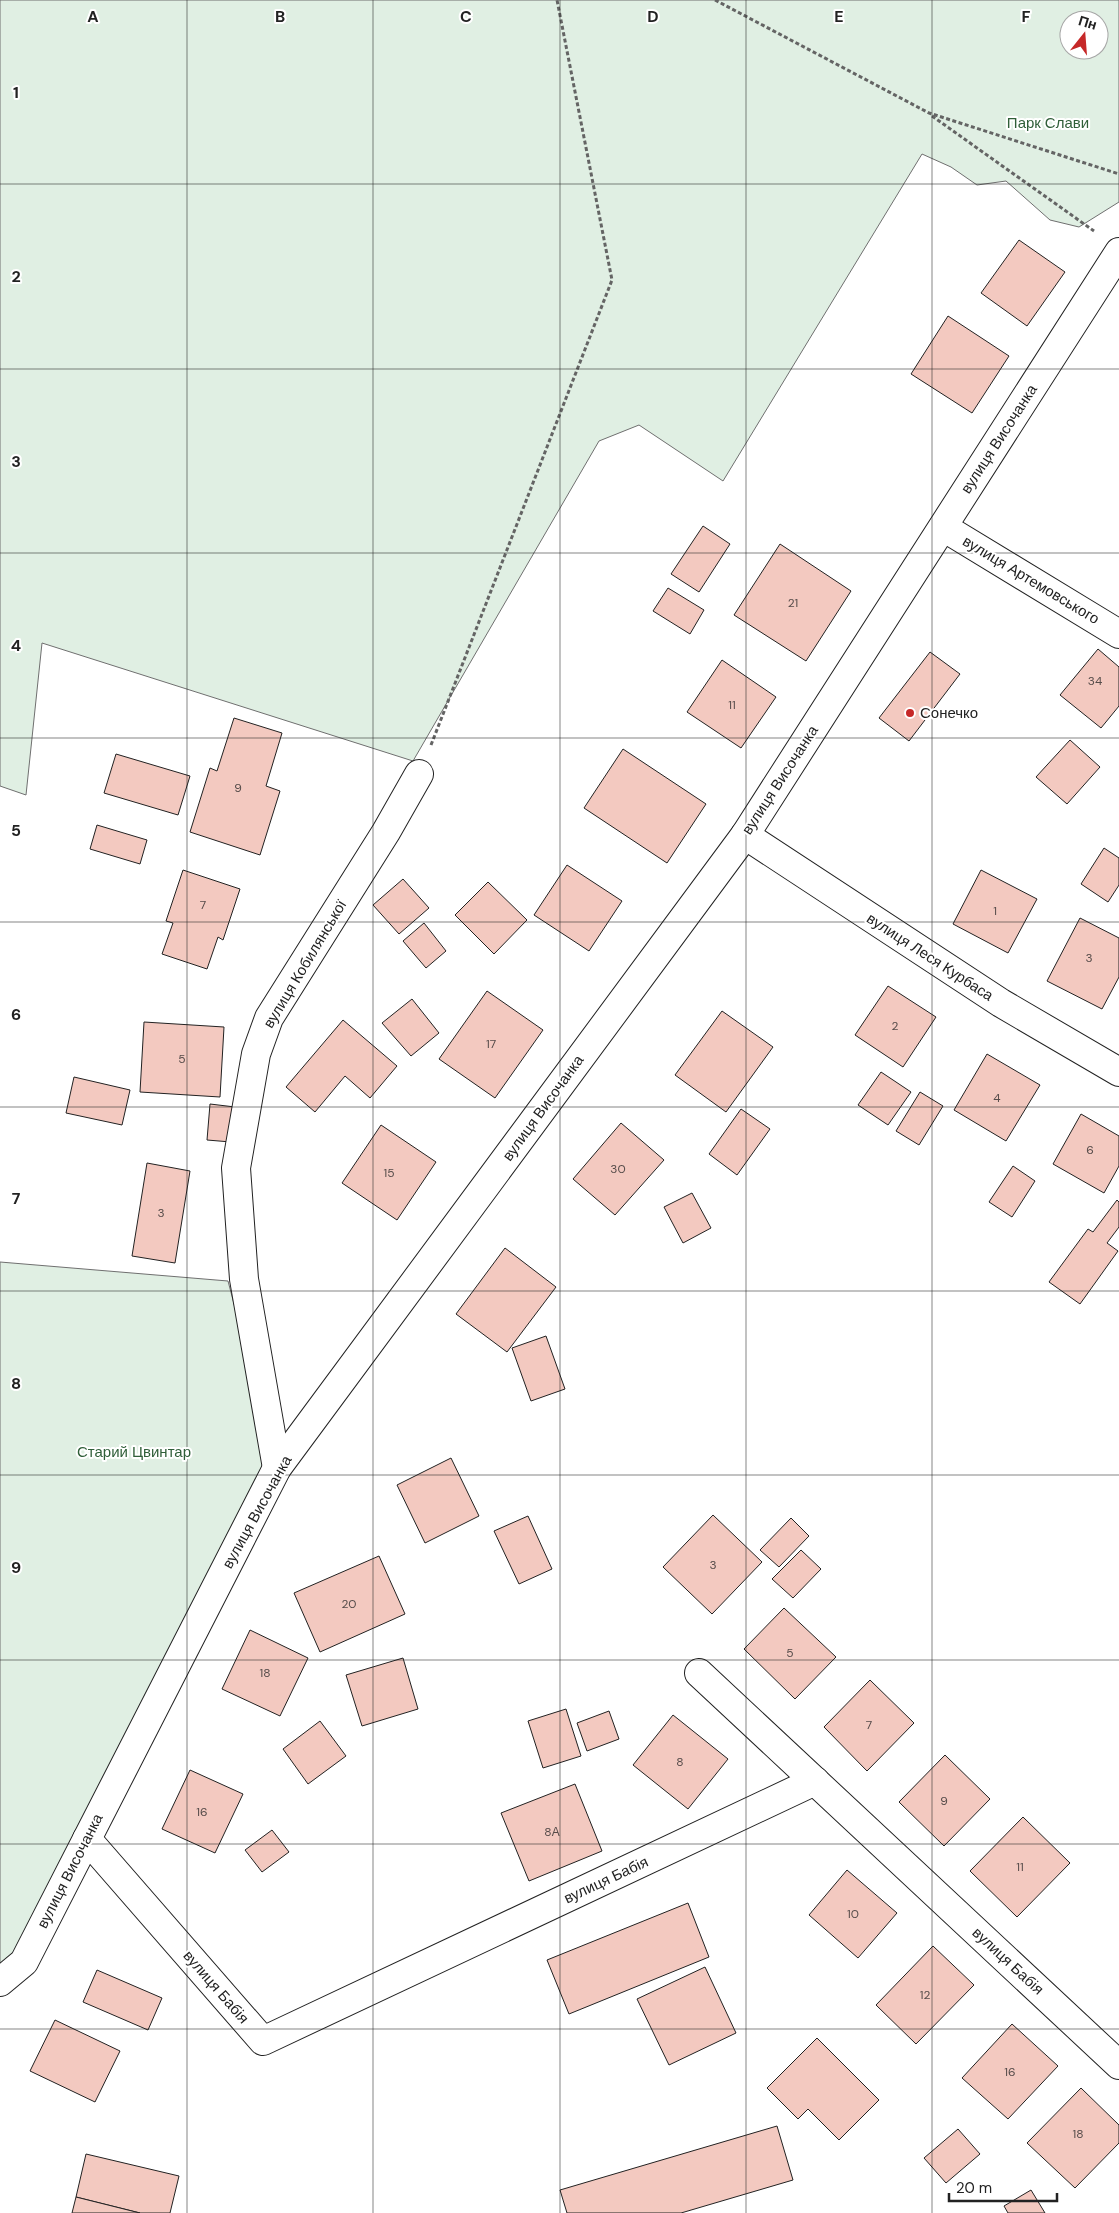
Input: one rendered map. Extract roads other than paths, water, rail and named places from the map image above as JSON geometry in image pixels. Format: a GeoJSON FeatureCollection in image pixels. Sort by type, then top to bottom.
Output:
{"type":"FeatureCollection","features":[{"type":"Feature","properties":{"kind":"street","name":"вулиця Височанка"},"geometry":{"type":"LineString","coordinates":[[0,1982],[24,1962],[277,1468],[745,835],[1119,252]]}},
{"type":"Feature","properties":{"kind":"street","name":"вулиця Артемовського"},"geometry":{"type":"LineString","coordinates":[[943,527],[1119,634]]}},
{"type":"Feature","properties":{"kind":"street","name":"вулиця Кобилянської"},"geometry":{"type":"LineString","coordinates":[[277,1468],[244,1279],[236,1168],[256,1054],[268,1018],[386,832],[419,774]]}},
{"type":"Feature","properties":{"kind":"street","name":"вулиця Леся Курбаса"},"geometry":{"type":"LineString","coordinates":[[745,835],[1001,1003],[1119,1072]]}},
{"type":"Feature","properties":{"kind":"street"},"geometry":{"type":"LineString","coordinates":[[699,1673],[814,1781]]}},
{"type":"Feature","properties":{"kind":"street","name":"вулиця Бабія"},"geometry":{"type":"LineString","coordinates":[[86,1839],[263,2041],[814,1781],[1119,2065]]}},
{"type":"Feature","properties":{"kind":"place","name":"Сонечко"},"geometry":{"type":"Point","coordinates":[910,713]}},
{"type":"Feature","properties":{"kind":"park label","name":"Парк Слави"},"geometry":{"type":"Point","coordinates":[1048,123]}},
{"type":"Feature","properties":{"kind":"park label","name":"Старий Цвинтар"},"geometry":{"type":"Point","coordinates":[134,1452]}}]}
